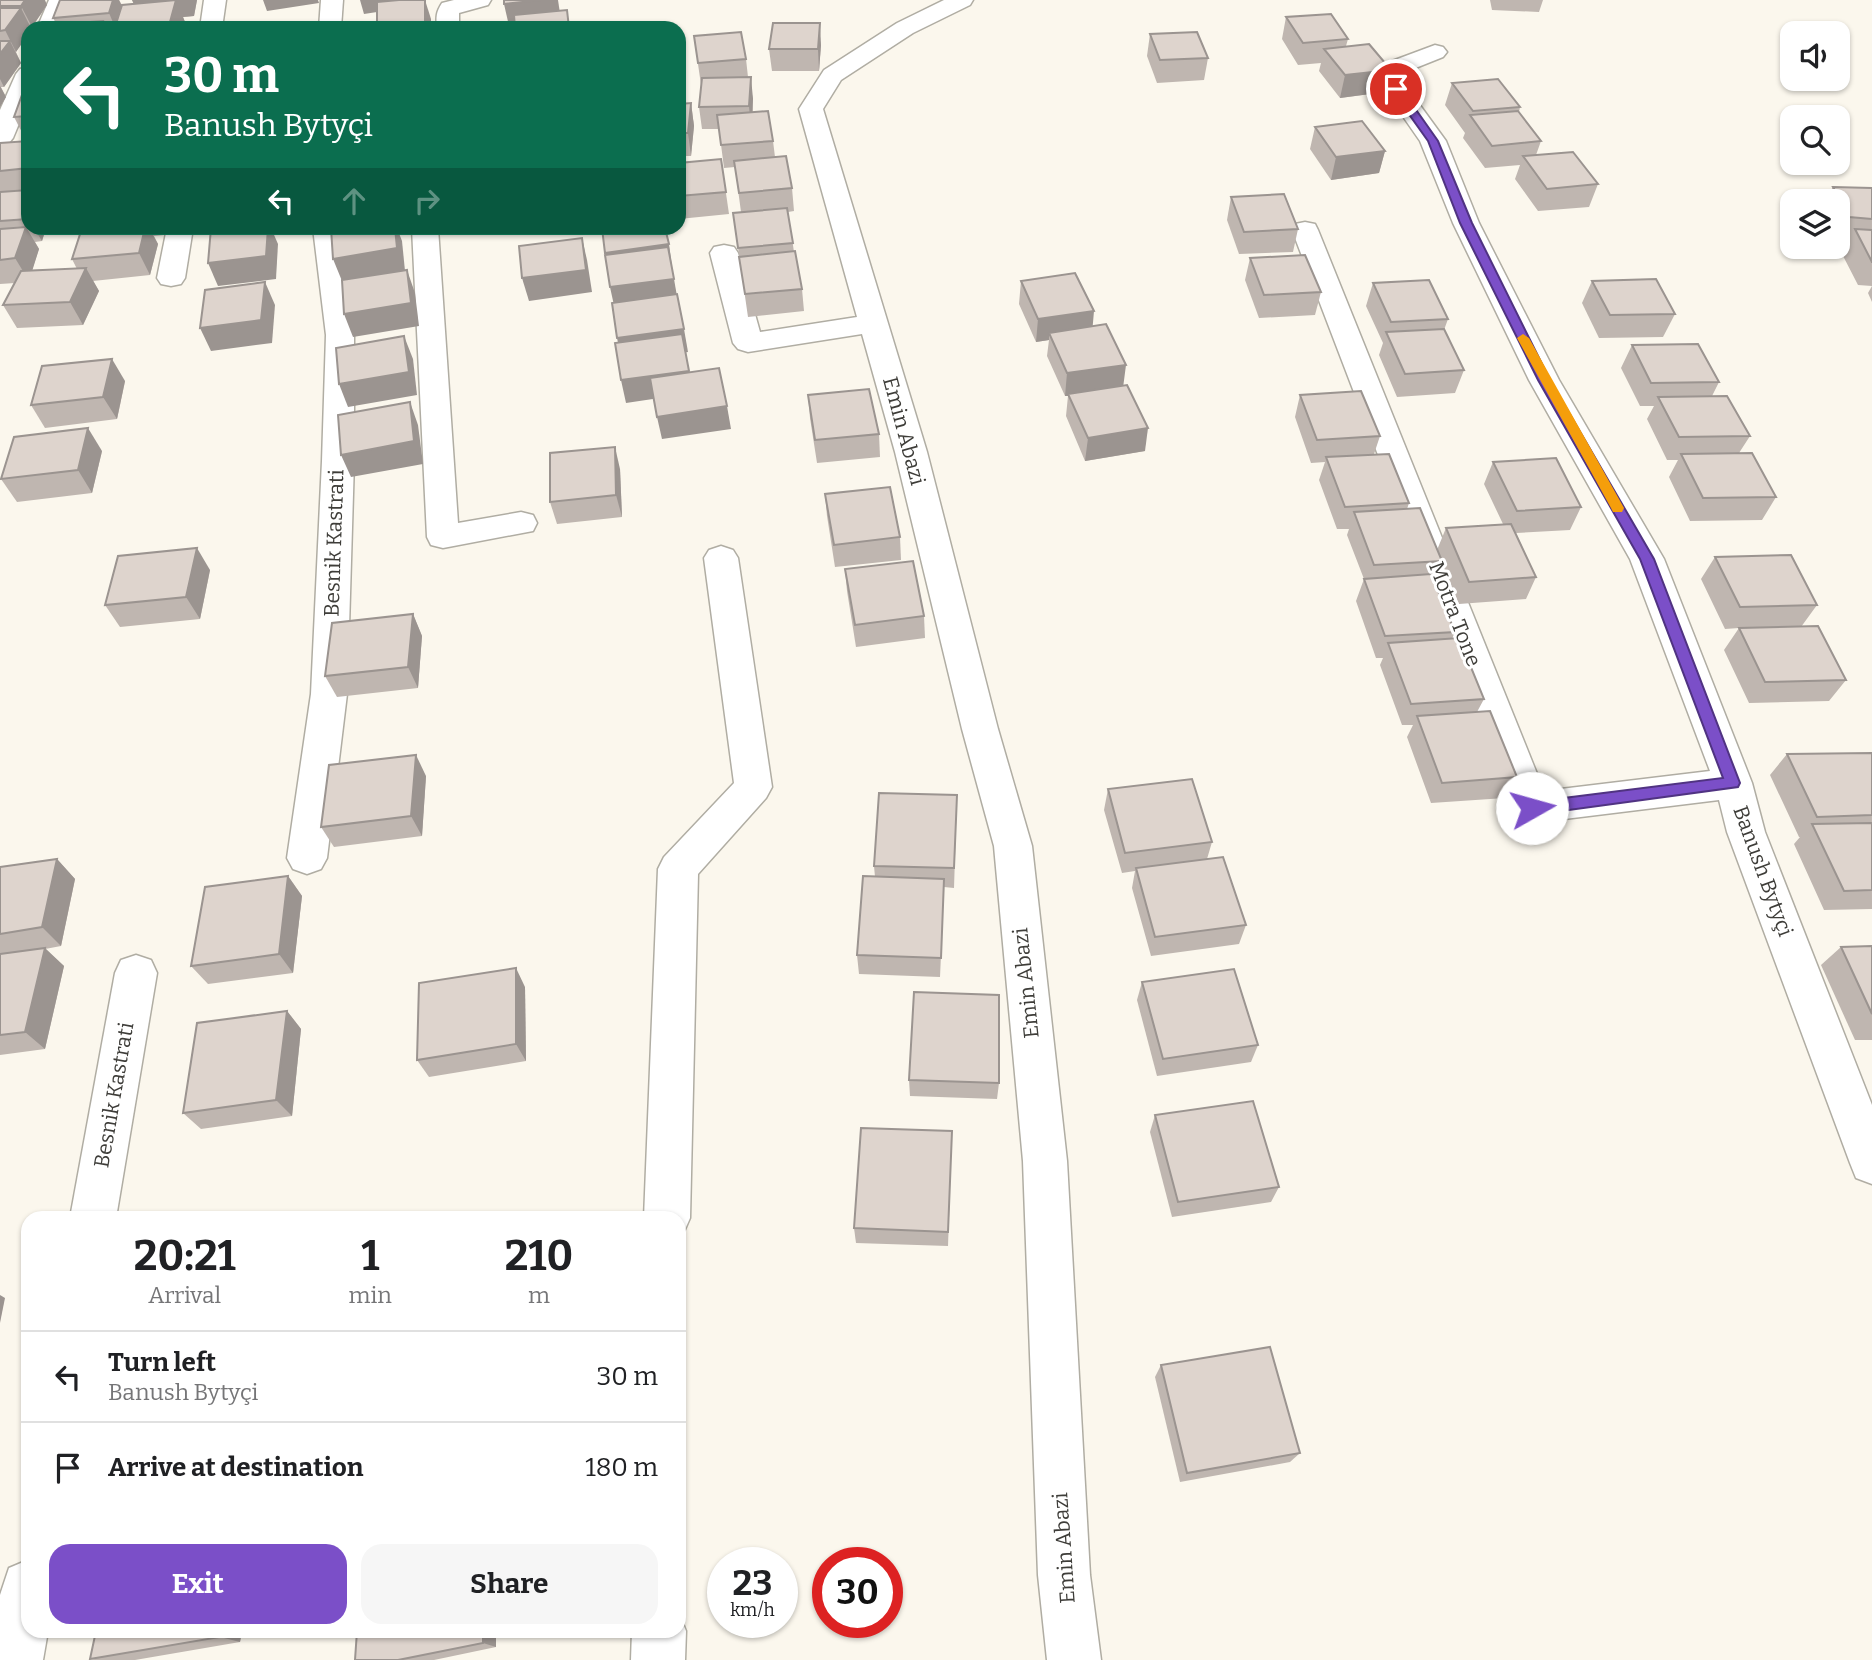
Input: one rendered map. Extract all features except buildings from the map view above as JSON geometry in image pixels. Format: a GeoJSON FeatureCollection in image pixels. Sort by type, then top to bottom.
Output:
{"type":"FeatureCollection","features":[{"type":"Feature","properties":{"kind":"street"},"geometry":{"type":"LineString","coordinates":[[51,21],[60,0]]}},
{"type":"Feature","properties":{"kind":"street"},"geometry":{"type":"LineString","coordinates":[[212,21],[215,0]]}},
{"type":"Feature","properties":{"kind":"street"},"geometry":{"type":"LineString","coordinates":[[324,21],[332,0]]}},
{"type":"Feature","properties":{"kind":"street"},"geometry":{"type":"LineString","coordinates":[[448,21],[450,8],[480,0]]}},
{"type":"Feature","properties":{"kind":"street","name":"Emin Abazi"},"geometry":{"type":"LineString","coordinates":[[962,0],[905,28],[832,75],[811,109],[911,452],[980,729],[1013,846],[1045,1161],[1064,1575],[1074,1660]]}},
{"type":"Feature","properties":{"kind":"street","name":"Banush Bytyçi"},"geometry":{"type":"LineString","coordinates":[[1435,52],[1384,72],[1433,141],[1466,223],[1544,380],[1647,559],[1733,783],[1746,832],[1872,1163]]}},
{"type":"Feature","properties":{"kind":"street"},"geometry":{"type":"LineString","coordinates":[[0,138],[21,90]]}},
{"type":"Feature","properties":{"kind":"street","name":"Motra Tone"},"geometry":{"type":"LineString","coordinates":[[1305,230],[1532,808],[1733,783]]}},
{"type":"Feature","properties":{"kind":"street"},"geometry":{"type":"LineString","coordinates":[[172,278],[179,235]]}},
{"type":"Feature","properties":{"kind":"street","name":"Besnik Kastrati"},"geometry":{"type":"LineString","coordinates":[[307,858],[329,694],[338,461],[340,335],[327,235]]}},
{"type":"Feature","properties":{"kind":"street"},"geometry":{"type":"LineString","coordinates":[[425,235],[443,537],[521,523]]}},
{"type":"Feature","properties":{"kind":"street"},"geometry":{"type":"LineString","coordinates":[[724,253],[748,343],[873,323]]}},
{"type":"Feature","properties":{"kind":"street"},"geometry":{"type":"LineString","coordinates":[[667,1211],[678,869],[753,787],[721,558]]}},
{"type":"Feature","properties":{"kind":"street","name":"Besnik Kastrati"},"geometry":{"type":"LineString","coordinates":[[94,1211],[136,973]]}},
{"type":"Feature","properties":{"kind":"street"},"geometry":{"type":"LineString","coordinates":[[16,1660],[21,1630]]}},
{"type":"Feature","properties":{"kind":"street"},"geometry":{"type":"LineString","coordinates":[[658,1660],[659,1638]]}},
{"type":"Feature","properties":{"kind":"slow traffic"},"geometry":{"type":"LineString","coordinates":[[1523,338],[1544,380],[1618,508]]}},
{"type":"Feature","properties":{"kind":"route"},"geometry":{"type":"LineString","coordinates":[[1396,89],[1433,141],[1466,223],[1544,380],[1647,559],[1733,783],[1532,808]]}}]}
